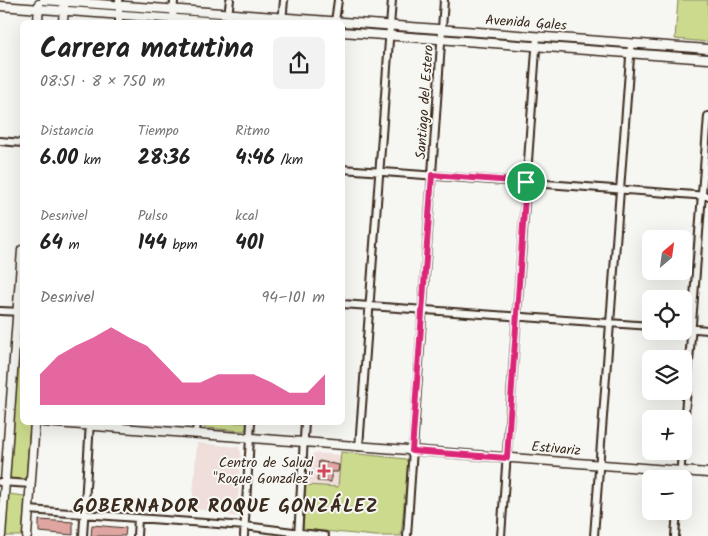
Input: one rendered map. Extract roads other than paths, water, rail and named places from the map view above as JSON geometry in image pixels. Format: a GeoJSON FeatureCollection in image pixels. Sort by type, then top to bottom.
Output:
{"type":"FeatureCollection","features":[{"type":"Feature","properties":{"kind":"street"},"geometry":{"type":"LineString","coordinates":[[38,20],[40,0]]}},
{"type":"Feature","properties":{"kind":"street","name":"Avenida Gales"},"geometry":{"type":"LineString","coordinates":[[44,0],[119,3],[283,20]]}},
{"type":"Feature","properties":{"kind":"street"},"geometry":{"type":"LineString","coordinates":[[173,20],[174,0]]}},
{"type":"Feature","properties":{"kind":"street"},"geometry":{"type":"LineString","coordinates":[[226,20],[230,0]]}},
{"type":"Feature","properties":{"kind":"street"},"geometry":{"type":"LineString","coordinates":[[283,20],[284,0]]}},
{"type":"Feature","properties":{"kind":"street"},"geometry":{"type":"LineString","coordinates":[[336,20],[338,0]]}},
{"type":"Feature","properties":{"kind":"street"},"geometry":{"type":"LineString","coordinates":[[359,447],[392,0]]}},
{"type":"Feature","properties":{"kind":"street","name":"Santiago del Estero"},"geometry":{"type":"LineString","coordinates":[[407,536],[444,0]]}},
{"type":"Feature","properties":{"kind":"street"},"geometry":{"type":"LineString","coordinates":[[63,20],[65,1]]}},
{"type":"Feature","properties":{"kind":"street"},"geometry":{"type":"LineString","coordinates":[[119,3],[119,19]]}},
{"type":"Feature","properties":{"kind":"street"},"geometry":{"type":"LineString","coordinates":[[0,6],[64,11],[119,19],[146,20]]}},
{"type":"Feature","properties":{"kind":"street","name":"Avenida Gales"},"geometry":{"type":"LineString","coordinates":[[345,22],[708,49]]}},
{"type":"Feature","properties":{"kind":"street","name":"Avenida Gales"},"geometry":{"type":"LineString","coordinates":[[345,32],[708,59]]}},
{"type":"Feature","properties":{"kind":"street"},"geometry":{"type":"LineString","coordinates":[[501,536],[537,36]]}},
{"type":"Feature","properties":{"kind":"street"},"geometry":{"type":"LineString","coordinates":[[594,536],[631,44]]}},
{"type":"Feature","properties":{"kind":"street"},"geometry":{"type":"LineString","coordinates":[[692,292],[705,196],[708,116]]}},
{"type":"Feature","properties":{"kind":"street"},"geometry":{"type":"LineString","coordinates":[[0,141],[20,144]]}},
{"type":"Feature","properties":{"kind":"street"},"geometry":{"type":"LineString","coordinates":[[345,169],[705,196]]}},
{"type":"Feature","properties":{"kind":"street"},"geometry":{"type":"LineString","coordinates":[[345,304],[642,325]]}},
{"type":"Feature","properties":{"kind":"street"},"geometry":{"type":"LineString","coordinates":[[0,310],[20,312],[3,482],[1,536]]}},
{"type":"Feature","properties":{"kind":"street"},"geometry":{"type":"LineString","coordinates":[[692,329],[708,330]]}},
{"type":"Feature","properties":{"kind":"street"},"geometry":{"type":"LineString","coordinates":[[684,410],[687,340]]}},
{"type":"Feature","properties":{"kind":"street"},"geometry":{"type":"LineString","coordinates":[[27,536],[35,425]]}},
{"type":"Feature","properties":{"kind":"street"},"geometry":{"type":"LineString","coordinates":[[82,536],[89,425]]}},
{"type":"Feature","properties":{"kind":"street","name":"Estivariz"},"geometry":{"type":"LineString","coordinates":[[116,425],[143,426],[250,438],[600,465],[642,470]]}},
{"type":"Feature","properties":{"kind":"street"},"geometry":{"type":"LineString","coordinates":[[196,433],[197,425]]}},
{"type":"Feature","properties":{"kind":"street"},"geometry":{"type":"LineString","coordinates":[[244,536],[251,425]]}},
{"type":"Feature","properties":{"kind":"street"},"geometry":{"type":"LineString","coordinates":[[298,535],[306,425]]}},
{"type":"Feature","properties":{"kind":"street","name":"Estivariz"},"geometry":{"type":"LineString","coordinates":[[692,474],[708,473]]}},
{"type":"Feature","properties":{"kind":"street"},"geometry":{"type":"LineString","coordinates":[[3,482],[31,484]]}},
{"type":"Feature","properties":{"kind":"street"},"geometry":{"type":"LineString","coordinates":[[29,510],[245,526],[298,535],[325,536]]}},
{"type":"Feature","properties":{"kind":"street"},"geometry":{"type":"LineString","coordinates":[[137,536],[138,518]]}},
{"type":"Feature","properties":{"kind":"street"},"geometry":{"type":"LineString","coordinates":[[675,536],[676,520]]}},
{"type":"Feature","properties":{"kind":"place","name":"Centro de Salud \"Roque González\""},"geometry":{"type":"Point","coordinates":[324,471]}},
{"type":"Feature","properties":{"kind":"district","name":"GOBERNADOR ROQUE GONZÁLEZ"},"geometry":{"type":"Point","coordinates":[226,507]}}]}
